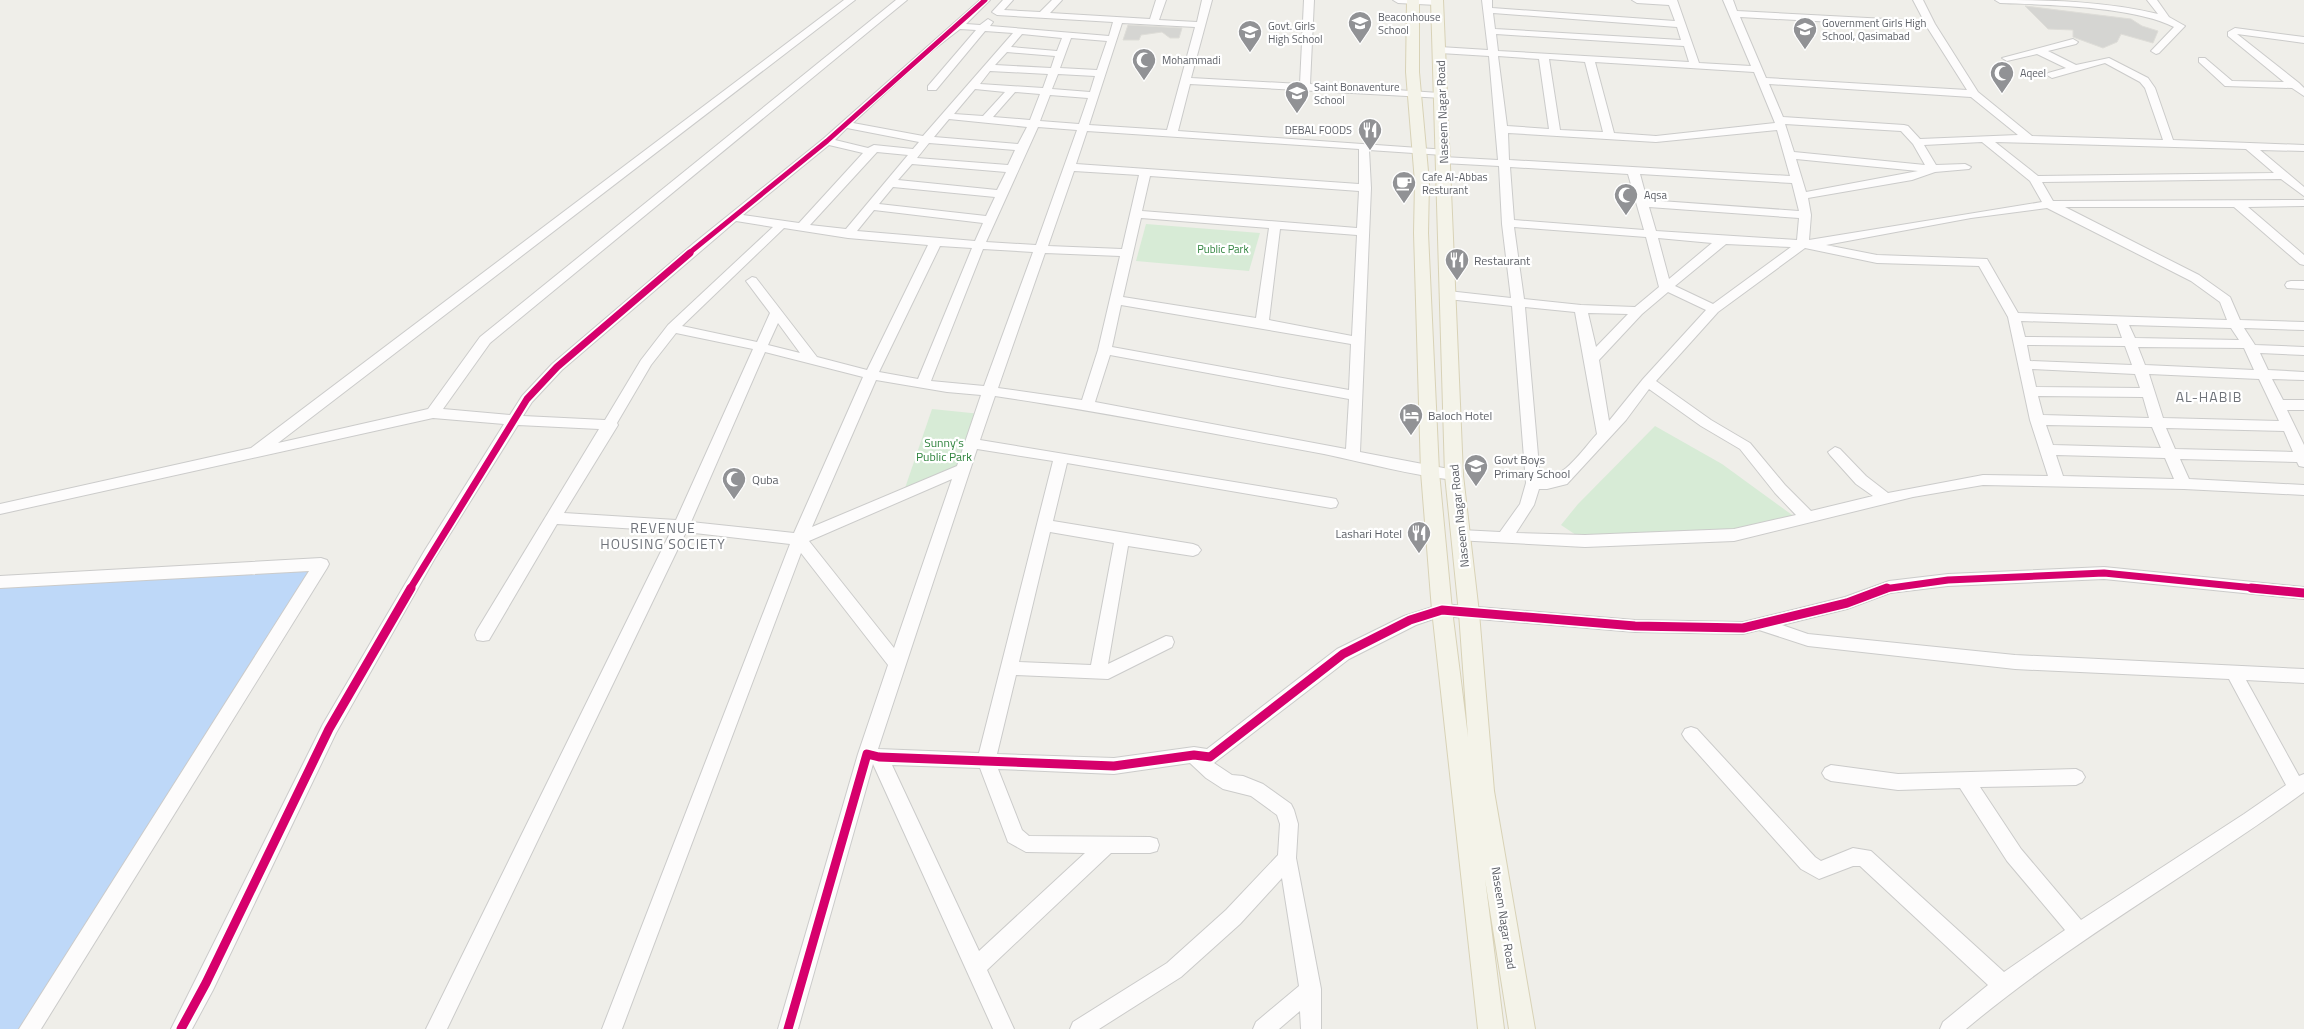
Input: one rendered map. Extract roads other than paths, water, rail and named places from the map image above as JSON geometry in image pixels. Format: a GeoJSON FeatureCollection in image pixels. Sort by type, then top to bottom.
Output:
{"type":"FeatureCollection","features":[{"type":"Feature","properties":{"kind":"main road","name":"Naseem Nagar Road"},"geometry":{"type":"LineString","coordinates":[[1408,0],[1414,94],[1422,152],[1424,214],[1422,233],[1430,472],[1442,610],[1492,1029]]}},
{"type":"Feature","properties":{"kind":"main road","name":"Naseem Nagar Road"},"geometry":{"type":"LineString","coordinates":[[1437,1],[1454,475],[1469,613],[1483,791],[1522,1029]]}},
{"type":"Feature","properties":{"kind":"street"},"geometry":{"type":"LineString","coordinates":[[257,451],[850,0]]}},
{"type":"Feature","properties":{"kind":"street"},"geometry":{"type":"LineString","coordinates":[[433,412],[485,340],[902,0]]}},
{"type":"Feature","properties":{"kind":"street"},"geometry":{"type":"LineString","coordinates":[[181,1029],[206,983],[329,729],[430,554],[527,399],[557,367],[827,142],[921,55],[958,26],[985,0]]}},
{"type":"Feature","properties":{"kind":"street"},"geometry":{"type":"LineString","coordinates":[[932,88],[1008,0]]}},
{"type":"Feature","properties":{"kind":"street"},"geometry":{"type":"LineString","coordinates":[[1043,14],[1057,0]]}},
{"type":"Feature","properties":{"kind":"street"},"geometry":{"type":"LineString","coordinates":[[1154,22],[1160,0]]}},
{"type":"Feature","properties":{"kind":"street"},"geometry":{"type":"LineString","coordinates":[[1172,133],[1207,0]]}},
{"type":"Feature","properties":{"kind":"street"},"geometry":{"type":"LineString","coordinates":[[1304,87],[1309,0]]}},
{"type":"Feature","properties":{"kind":"street"},"geometry":{"type":"LineString","coordinates":[[1408,0],[1437,1]]}},
{"type":"Feature","properties":{"kind":"street"},"geometry":{"type":"LineString","coordinates":[[1637,0],[1672,1],[1696,67]]}},
{"type":"Feature","properties":{"kind":"street"},"geometry":{"type":"LineString","coordinates":[[1728,0],[1779,123],[1802,196],[1805,215],[1803,244]]}},
{"type":"Feature","properties":{"kind":"street"},"geometry":{"type":"LineString","coordinates":[[1918,0],[1930,24],[1974,94],[2028,138]]}},
{"type":"Feature","properties":{"kind":"street"},"geometry":{"type":"LineString","coordinates":[[2000,0],[2073,5],[2165,18],[2180,26],[2156,51]]}},
{"type":"Feature","properties":{"kind":"street"},"geometry":{"type":"LineString","coordinates":[[2152,0],[2165,18]]}},
{"type":"Feature","properties":{"kind":"street"},"geometry":{"type":"LineString","coordinates":[[1505,537],[1526,505],[1533,483],[1518,303],[1503,163],[1502,129],[1489,31],[1488,5],[1680,24]]}},
{"type":"Feature","properties":{"kind":"street"},"geometry":{"type":"LineString","coordinates":[[996,12],[1201,25]]}},
{"type":"Feature","properties":{"kind":"street"},"geometry":{"type":"LineString","coordinates":[[1734,14],[1930,24]]}},
{"type":"Feature","properties":{"kind":"street"},"geometry":{"type":"LineString","coordinates":[[788,1029],[873,756],[897,664],[1070,167],[1118,19]]}},
{"type":"Feature","properties":{"kind":"street"},"geometry":{"type":"LineString","coordinates":[[958,26],[1112,39]]}},
{"type":"Feature","properties":{"kind":"street"},"geometry":{"type":"LineString","coordinates":[[848,234],[971,86],[1020,31]]}},
{"type":"Feature","properties":{"kind":"street"},"geometry":{"type":"LineString","coordinates":[[1489,31],[1688,43]]}},
{"type":"Feature","properties":{"kind":"street"},"geometry":{"type":"LineString","coordinates":[[2304,40],[2232,32],[2231,34],[2304,93]]}},
{"type":"Feature","properties":{"kind":"street"},"geometry":{"type":"LineString","coordinates":[[922,383],[979,245],[1034,124],[1056,71],[1068,35]]}},
{"type":"Feature","properties":{"kind":"street"},"geometry":{"type":"LineString","coordinates":[[2007,58],[2074,42]]}},
{"type":"Feature","properties":{"kind":"street"},"geometry":{"type":"LineString","coordinates":[[1004,49],[1062,54]]}},
{"type":"Feature","properties":{"kind":"street"},"geometry":{"type":"LineString","coordinates":[[1440,50],[1696,67],[1757,69]]}},
{"type":"Feature","properties":{"kind":"street"},"geometry":{"type":"LineString","coordinates":[[2038,50],[2075,69]]}},
{"type":"Feature","properties":{"kind":"street"},"geometry":{"type":"LineString","coordinates":[[1544,57],[1555,132]]}},
{"type":"Feature","properties":{"kind":"street"},"geometry":{"type":"LineString","coordinates":[[1590,60],[1609,136]]}},
{"type":"Feature","properties":{"kind":"street"},"geometry":{"type":"LineString","coordinates":[[2052,74],[2106,60],[2144,80],[2150,88],[2169,143]]}},
{"type":"Feature","properties":{"kind":"street"},"geometry":{"type":"LineString","coordinates":[[2202,60],[2229,84],[2295,86]]}},
{"type":"Feature","properties":{"kind":"street"},"geometry":{"type":"LineString","coordinates":[[987,68],[1101,73]]}},
{"type":"Feature","properties":{"kind":"street"},"geometry":{"type":"LineString","coordinates":[[1186,81],[1439,96]]}},
{"type":"Feature","properties":{"kind":"street"},"geometry":{"type":"LineString","coordinates":[[1762,81],[1974,94]]}},
{"type":"Feature","properties":{"kind":"street"},"geometry":{"type":"LineString","coordinates":[[971,86],[1093,96]]}},
{"type":"Feature","properties":{"kind":"street"},"geometry":{"type":"LineString","coordinates":[[986,119],[1012,90]]}},
{"type":"Feature","properties":{"kind":"street"},"geometry":{"type":"LineString","coordinates":[[946,116],[1422,152],[1503,163],[1796,180]]}},
{"type":"Feature","properties":{"kind":"street"},"geometry":{"type":"LineString","coordinates":[[1502,129],[1656,139],[1779,123],[1904,128],[1917,142],[1933,169]]}},
{"type":"Feature","properties":{"kind":"street"},"geometry":{"type":"LineString","coordinates":[[846,125],[926,140],[1022,147]]}},
{"type":"Feature","properties":{"kind":"street"},"geometry":{"type":"LineString","coordinates":[[1917,142],[2028,138],[2302,150]]}},
{"type":"Feature","properties":{"kind":"street"},"geometry":{"type":"LineString","coordinates":[[1986,140],[2035,179],[2049,204],[2195,278],[2226,300],[2235,324],[2249,346],[2262,375],[2278,405],[2295,430],[2303,459],[2046,450]]}},
{"type":"Feature","properties":{"kind":"street"},"geometry":{"type":"LineString","coordinates":[[827,142],[870,152]]}},
{"type":"Feature","properties":{"kind":"street"},"geometry":{"type":"LineString","coordinates":[[2250,147],[2304,193]]}},
{"type":"Feature","properties":{"kind":"street"},"geometry":{"type":"LineString","coordinates":[[801,228],[874,148],[913,157],[1012,169]]}},
{"type":"Feature","properties":{"kind":"street"},"geometry":{"type":"LineString","coordinates":[[1353,455],[1365,188],[1364,148]]}},
{"type":"Feature","properties":{"kind":"street"},"geometry":{"type":"LineString","coordinates":[[1789,155],[1933,169],[1966,167]]}},
{"type":"Feature","properties":{"kind":"street"},"geometry":{"type":"LineString","coordinates":[[1070,167],[1365,188]]}},
{"type":"Feature","properties":{"kind":"street"},"geometry":{"type":"LineString","coordinates":[[1802,196],[1912,178],[1933,169]]}},
{"type":"Feature","properties":{"kind":"street"},"geometry":{"type":"LineString","coordinates":[[1632,170],[1665,286],[1714,309]]}},
{"type":"Feature","properties":{"kind":"street"},"geometry":{"type":"LineString","coordinates":[[1087,405],[1105,350],[1145,172]]}},
{"type":"Feature","properties":{"kind":"street"},"geometry":{"type":"LineString","coordinates":[[2035,179],[2285,176]]}},
{"type":"Feature","properties":{"kind":"street"},"geometry":{"type":"LineString","coordinates":[[891,183],[1002,194]]}},
{"type":"Feature","properties":{"kind":"street"},"geometry":{"type":"LineString","coordinates":[[1642,203],[1805,215]]}},
{"type":"Feature","properties":{"kind":"street"},"geometry":{"type":"LineString","coordinates":[[2237,203],[2304,262]]}},
{"type":"Feature","properties":{"kind":"street"},"geometry":{"type":"LineString","coordinates":[[1533,483],[1547,484],[1562,480],[1622,417],[1648,382],[1714,309],[1803,244],[1838,240],[1971,215],[2049,204],[2304,203]]}},
{"type":"Feature","properties":{"kind":"street"},"geometry":{"type":"LineString","coordinates":[[871,206],[991,220]]}},
{"type":"Feature","properties":{"kind":"street"},"geometry":{"type":"LineString","coordinates":[[1136,214],[1363,232]]}},
{"type":"Feature","properties":{"kind":"street"},"geometry":{"type":"LineString","coordinates":[[735,217],[848,234],[979,245],[1126,253]]}},
{"type":"Feature","properties":{"kind":"street"},"geometry":{"type":"LineString","coordinates":[[1509,223],[1723,240],[1803,244],[1877,259],[1983,262],[2014,317],[2037,420],[2058,483]]}},
{"type":"Feature","properties":{"kind":"street"},"geometry":{"type":"LineString","coordinates":[[483,635],[646,363],[673,328],[780,225]]}},
{"type":"Feature","properties":{"kind":"street"},"geometry":{"type":"LineString","coordinates":[[1262,323],[1275,225]]}},
{"type":"Feature","properties":{"kind":"street"},"geometry":{"type":"LineString","coordinates":[[1592,359],[1665,286],[1723,240]]}},
{"type":"Feature","properties":{"kind":"street"},"geometry":{"type":"LineString","coordinates":[[612,1029],[799,539],[871,375],[936,241]]}},
{"type":"Feature","properties":{"kind":"street"},"geometry":{"type":"LineString","coordinates":[[752,281],[812,359]]}},
{"type":"Feature","properties":{"kind":"street"},"geometry":{"type":"LineString","coordinates":[[1448,295],[1581,309],[1638,311]]}},
{"type":"Feature","properties":{"kind":"street"},"geometry":{"type":"LineString","coordinates":[[1116,300],[1262,323],[1358,341]]}},
{"type":"Feature","properties":{"kind":"street"},"geometry":{"type":"LineString","coordinates":[[1581,309],[1592,359],[1604,434]]}},
{"type":"Feature","properties":{"kind":"street"},"geometry":{"type":"LineString","coordinates":[[436,1029],[680,526],[776,313]]}},
{"type":"Feature","properties":{"kind":"street"},"geometry":{"type":"LineString","coordinates":[[2014,317],[2304,326]]}},
{"type":"Feature","properties":{"kind":"street"},"geometry":{"type":"LineString","coordinates":[[2121,319],[2138,369],[2149,393],[2156,423],[2184,484]]}},
{"type":"Feature","properties":{"kind":"street"},"geometry":{"type":"LineString","coordinates":[[673,328],[812,359],[871,375],[947,388],[991,391],[1087,405],[1353,455],[1430,472],[1454,475]]}},
{"type":"Feature","properties":{"kind":"street"},"geometry":{"type":"LineString","coordinates":[[2020,341],[2249,346],[2304,351]]}},
{"type":"Feature","properties":{"kind":"street"},"geometry":{"type":"LineString","coordinates":[[1105,350],[1356,396]]}},
{"type":"Feature","properties":{"kind":"street"},"geometry":{"type":"LineString","coordinates":[[2026,365],[2304,376]]}},
{"type":"Feature","properties":{"kind":"street"},"geometry":{"type":"LineString","coordinates":[[1648,382],[1706,423],[1745,446],[1780,489],[1809,518]]}},
{"type":"Feature","properties":{"kind":"street"},"geometry":{"type":"LineString","coordinates":[[2030,391],[2149,393]]}},
{"type":"Feature","properties":{"kind":"street"},"geometry":{"type":"LineString","coordinates":[[2278,405],[2304,405]]}},
{"type":"Feature","properties":{"kind":"street"},"geometry":{"type":"LineString","coordinates":[[0,509],[433,412],[514,420],[611,424]]}},
{"type":"Feature","properties":{"kind":"street"},"geometry":{"type":"LineString","coordinates":[[2037,420],[2156,423],[2295,430]]}},
{"type":"Feature","properties":{"kind":"street"},"geometry":{"type":"LineString","coordinates":[[972,444],[1331,503]]}},
{"type":"Feature","properties":{"kind":"street"},"geometry":{"type":"LineString","coordinates":[[1834,452],[1861,480],[1886,499]]}},
{"type":"Feature","properties":{"kind":"street"},"geometry":{"type":"LineString","coordinates":[[1061,458],[986,762],[1015,836],[1026,844],[1150,845]]}},
{"type":"Feature","properties":{"kind":"street"},"geometry":{"type":"LineString","coordinates":[[554,518],[680,526],[799,539],[964,468]]}},
{"type":"Feature","properties":{"kind":"street"},"geometry":{"type":"LineString","coordinates":[[1460,536],[1585,541],[1734,535],[1886,499],[1983,480],[2058,483],[2184,484],[2304,490]]}},
{"type":"Feature","properties":{"kind":"street"},"geometry":{"type":"LineString","coordinates":[[1044,525],[1193,550]]}},
{"type":"Feature","properties":{"kind":"street"},"geometry":{"type":"LineString","coordinates":[[799,539],[897,664]]}},
{"type":"Feature","properties":{"kind":"street"},"geometry":{"type":"LineString","coordinates":[[1098,673],[1122,539]]}},
{"type":"Feature","properties":{"kind":"street"},"geometry":{"type":"LineString","coordinates":[[0,582],[321,564],[29,1029]]}},
{"type":"Feature","properties":{"kind":"street"},"geometry":{"type":"LineString","coordinates":[[873,756],[1114,766],[1194,755],[1210,757],[1343,654],[1410,620],[1442,610],[1635,626],[1744,628],[1847,603],[1889,586],[1948,580],[2104,573],[2304,593]]}},
{"type":"Feature","properties":{"kind":"street"},"geometry":{"type":"LineString","coordinates":[[1761,625],[1808,640],[1900,652],[2015,662],[2304,676]]}},
{"type":"Feature","properties":{"kind":"street"},"geometry":{"type":"LineString","coordinates":[[1009,668],[1098,673],[1116,669],[1166,642]]}},
{"type":"Feature","properties":{"kind":"street"},"geometry":{"type":"LineString","coordinates":[[1950,1029],[2003,986],[2079,932],[2251,820],[2300,785],[2234,673]]}},
{"type":"Feature","properties":{"kind":"street"},"geometry":{"type":"LineString","coordinates":[[1690,734],[1808,864],[1819,870],[1853,857],[1864,857],[2003,986]]}},
{"type":"Feature","properties":{"kind":"street"},"geometry":{"type":"LineString","coordinates":[[1194,755],[1212,773],[1229,784],[1243,784],[1257,790],[1285,810],[1288,824],[1287,858],[1307,954],[1311,989],[1311,1029]]}},
{"type":"Feature","properties":{"kind":"street"},"geometry":{"type":"LineString","coordinates":[[873,756],[976,967],[1004,1029]]}},
{"type":"Feature","properties":{"kind":"street"},"geometry":{"type":"LineString","coordinates":[[1831,773],[1898,782],[1966,782],[2076,777]]}},
{"type":"Feature","properties":{"kind":"street"},"geometry":{"type":"LineString","coordinates":[[1966,782],[2014,856],[2079,932]]}},
{"type":"Feature","properties":{"kind":"street"},"geometry":{"type":"LineString","coordinates":[[976,967],[1107,845]]}},
{"type":"Feature","properties":{"kind":"street"},"geometry":{"type":"LineString","coordinates":[[1080,1029],[1142,992],[1186,959],[1233,917],[1287,858]]}},
{"type":"Feature","properties":{"kind":"street"},"geometry":{"type":"LineString","coordinates":[[1263,1029],[1311,989]]}},
{"type":"Feature","properties":{"kind":"water"},"geometry":{"type":"Polygon","coordinates":[[[321,564],[29,1029],[0,1029],[0,582],[321,564]]]}},
{"type":"Feature","properties":{"kind":"place","name":"Beaconhouse School"},"geometry":{"type":"Point","coordinates":[1360,44]}},
{"type":"Feature","properties":{"kind":"place","name":"Government Girls High School, Qasimabad"},"geometry":{"type":"Point","coordinates":[1805,50]}},
{"type":"Feature","properties":{"kind":"place","name":"Govt. Girls High School"},"geometry":{"type":"Point","coordinates":[1250,53]}},
{"type":"Feature","properties":{"kind":"place","name":"Mohammadi"},"geometry":{"type":"Point","coordinates":[1144,81]}},
{"type":"Feature","properties":{"kind":"place","name":"Aqeel"},"geometry":{"type":"Point","coordinates":[2002,94]}},
{"type":"Feature","properties":{"kind":"place","name":"Saint Bonaventure School"},"geometry":{"type":"Point","coordinates":[1297,114]}},
{"type":"Feature","properties":{"kind":"place","name":"DEBAL FOODS"},"geometry":{"type":"Point","coordinates":[1370,151]}},
{"type":"Feature","properties":{"kind":"place","name":"Cafe Al-Abbas Resturant"},"geometry":{"type":"Point","coordinates":[1404,204]}},
{"type":"Feature","properties":{"kind":"place","name":"Aqsa"},"geometry":{"type":"Point","coordinates":[1626,216]}},
{"type":"Feature","properties":{"kind":"place","name":"Restaurant"},"geometry":{"type":"Point","coordinates":[1457,281]}},
{"type":"Feature","properties":{"kind":"place","name":"Baloch Hotel"},"geometry":{"type":"Point","coordinates":[1411,436]}},
{"type":"Feature","properties":{"kind":"place","name":"Govt Boys Primary School"},"geometry":{"type":"Point","coordinates":[1476,487]}},
{"type":"Feature","properties":{"kind":"place","name":"Quba"},"geometry":{"type":"Point","coordinates":[734,500]}},
{"type":"Feature","properties":{"kind":"place","name":"Lashari Hotel"},"geometry":{"type":"Point","coordinates":[1419,554]}},
{"type":"Feature","properties":{"kind":"district","name":"AL-HABIB"},"geometry":{"type":"Point","coordinates":[2209,396]}},
{"type":"Feature","properties":{"kind":"district","name":"REVENUE HOUSING SOCIETY"},"geometry":{"type":"Point","coordinates":[663,536]}},
{"type":"Feature","properties":{"kind":"park label","name":"Public Park"},"geometry":{"type":"Point","coordinates":[1223,249]}},
{"type":"Feature","properties":{"kind":"park label","name":"Sunny's Public Park"},"geometry":{"type":"Point","coordinates":[944,449]}}]}
